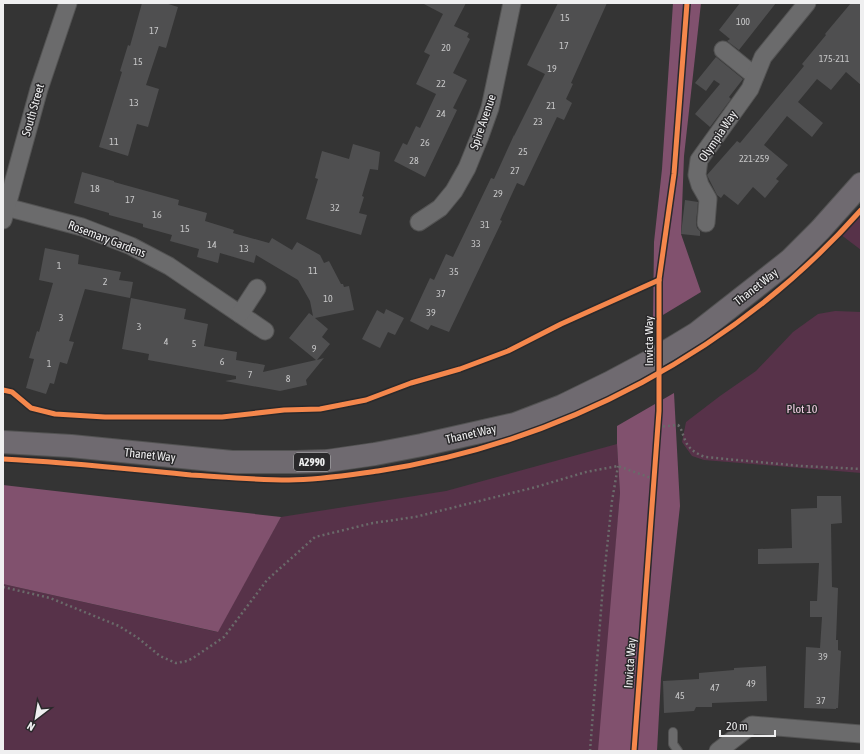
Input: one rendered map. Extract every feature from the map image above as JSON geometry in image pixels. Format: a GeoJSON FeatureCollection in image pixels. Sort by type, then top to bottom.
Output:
{"type":"FeatureCollection","features":[{"type":"Feature","properties":{"kind":"main road","name":"Thanet Way"},"geometry":{"type":"LineString","coordinates":[[3,442],[71,446],[232,462],[328,461],[422,445],[515,424],[562,406],[609,383],[654,359],[697,333],[790,260],[820,230],[861,184]]}},
{"type":"Feature","properties":{"kind":"street","name":"South Street"},"geometry":{"type":"LineString","coordinates":[[4,213],[39,90],[68,3]]}},
{"type":"Feature","properties":{"kind":"street","name":"Spire Avenue"},"geometry":{"type":"LineString","coordinates":[[419,222],[440,208],[454,191],[467,168],[490,108],[512,3]]}},
{"type":"Feature","properties":{"kind":"street","name":"Olympia Way"},"geometry":{"type":"LineString","coordinates":[[706,223],[708,199],[700,185],[697,175],[699,160],[750,90],[764,57],[806,3]]}},
{"type":"Feature","properties":{"kind":"street"},"geometry":{"type":"LineString","coordinates":[[723,50],[755,76]]}},
{"type":"Feature","properties":{"kind":"street","name":"Rosemary Gardens"},"geometry":{"type":"LineString","coordinates":[[4,213],[53,219],[82,227],[132,246],[169,266],[266,331]]}},
{"type":"Feature","properties":{"kind":"street"},"geometry":{"type":"LineString","coordinates":[[240,314],[257,288]]}},
{"type":"Feature","properties":{"kind":"street"},"geometry":{"type":"LineString","coordinates":[[718,751],[752,725],[861,734]]}},
{"type":"Feature","properties":{"kind":"lane"},"geometry":{"type":"LineString","coordinates":[[673,732],[673,744],[678,751]]}},
{"type":"Feature","properties":{"kind":"path"},"geometry":{"type":"LineString","coordinates":[[673,182],[674,166]]}},
{"type":"Feature","properties":{"kind":"path"},"geometry":{"type":"LineString","coordinates":[[657,434],[658,424],[678,425],[681,427],[689,448],[695,453],[705,457],[801,466],[861,469]]}},
{"type":"Feature","properties":{"kind":"path"},"geometry":{"type":"LineString","coordinates":[[3,587],[50,598],[94,615],[119,626],[138,638],[160,656],[176,663],[187,661],[224,637],[267,580],[315,537],[373,523],[415,517],[536,487],[586,472],[618,466],[654,479]]}},
{"type":"Feature","properties":{"kind":"path"},"geometry":{"type":"LineString","coordinates":[[590,751],[603,585],[612,501],[618,466]]}},
{"type":"Feature","properties":{"kind":"path"},"geometry":{"type":"LineString","coordinates":[[653,486],[654,471]]}},
{"type":"Feature","properties":{"kind":"green space"},"geometry":{"type":"Polygon","coordinates":[[[861,209],[861,250],[840,234],[861,209]]]}},
{"type":"Feature","properties":{"kind":"green space","name":"Plot 10"},"geometry":{"type":"Polygon","coordinates":[[[835,311],[861,312],[861,473],[704,460],[692,456],[682,442],[686,422],[756,371],[793,332],[818,314],[835,311]]]}},
{"type":"Feature","properties":{"kind":"green space"},"geometry":{"type":"Polygon","coordinates":[[[617,444],[620,493],[600,751],[3,751],[3,584],[217,632],[281,517],[446,491],[617,444]]]}},
{"type":"Feature","properties":{"kind":"shaded area"},"geometry":{"type":"Polygon","coordinates":[[[673,3],[701,3],[684,156],[681,234],[701,292],[653,321],[654,242],[662,169],[673,3]]]}},
{"type":"Feature","properties":{"kind":"shaded area"},"geometry":{"type":"Polygon","coordinates":[[[674,393],[680,506],[661,678],[657,751],[598,751],[620,493],[617,426],[674,393]]]}},
{"type":"Feature","properties":{"kind":"shaded area"},"geometry":{"type":"Polygon","coordinates":[[[3,485],[281,517],[218,632],[3,584],[3,485]]]}},
{"type":"Feature","properties":{"kind":"building"},"geometry":{"type":"Polygon","coordinates":[[[142,3],[165,3],[178,7],[166,48],[159,46],[146,85],[159,89],[148,127],[137,124],[128,156],[99,147],[122,72],[120,71],[128,45],[130,46],[142,3]]]}},
{"type":"Feature","properties":{"kind":"building"},"geometry":{"type":"Polygon","coordinates":[[[422,3],[466,3],[454,26],[469,33],[467,37],[470,39],[453,73],[467,80],[453,108],[457,110],[425,177],[394,161],[403,143],[407,145],[416,126],[420,128],[436,94],[416,84],[430,55],[424,52],[443,14],[422,3]]]}},
{"type":"Feature","properties":{"kind":"building"},"geometry":{"type":"Polygon","coordinates":[[[558,3],[607,3],[571,83],[573,84],[566,99],[572,103],[564,120],[557,117],[524,186],[517,183],[500,220],[502,221],[449,332],[431,325],[428,330],[410,321],[430,278],[434,280],[446,254],[453,257],[491,178],[494,179],[514,135],[545,74],[527,65],[558,3]]]}},
{"type":"Feature","properties":{"kind":"building"},"geometry":{"type":"Polygon","coordinates":[[[740,3],[776,3],[739,50],[727,41],[730,39],[719,30],[740,3]]]}},
{"type":"Feature","properties":{"kind":"building"},"geometry":{"type":"Polygon","coordinates":[[[851,3],[861,3],[861,85],[846,72],[831,90],[817,79],[798,102],[823,123],[812,137],[787,116],[764,145],[788,165],[776,179],[779,181],[765,198],[753,187],[738,205],[724,194],[721,198],[717,195],[707,175],[737,141],[740,143],[804,66],[802,64],[851,3]]]}},
{"type":"Feature","properties":{"kind":"building"},"geometry":{"type":"Polygon","coordinates":[[[716,57],[743,79],[729,97],[731,99],[710,127],[695,114],[720,84],[714,80],[706,91],[695,83],[716,57]]]}},
{"type":"Feature","properties":{"kind":"building"},"geometry":{"type":"Polygon","coordinates":[[[353,144],[380,152],[378,170],[370,169],[362,196],[364,197],[359,213],[367,215],[361,235],[306,219],[318,179],[315,178],[322,151],[349,159],[353,144]]]}},
{"type":"Feature","properties":{"kind":"building"},"geometry":{"type":"Polygon","coordinates":[[[82,172],[179,200],[178,205],[207,213],[205,221],[234,230],[233,233],[269,243],[272,238],[292,250],[297,242],[320,255],[324,263],[329,261],[341,284],[343,284],[344,287],[349,286],[354,310],[315,318],[328,329],[322,337],[330,344],[317,360],[324,358],[306,380],[307,385],[280,391],[225,381],[236,379],[236,376],[148,360],[149,354],[122,349],[131,298],[186,309],[184,319],[208,324],[204,346],[237,352],[236,360],[265,365],[263,372],[316,360],[289,338],[309,313],[313,316],[310,301],[298,280],[256,255],[254,263],[220,253],[218,263],[197,257],[199,249],[170,241],[172,235],[143,227],[143,224],[109,215],[109,213],[74,203],[82,172]]]}},
{"type":"Feature","properties":{"kind":"building"},"geometry":{"type":"Polygon","coordinates":[[[685,200],[698,202],[696,223],[697,228],[700,231],[700,236],[681,234],[685,200]]]}},
{"type":"Feature","properties":{"kind":"building"},"geometry":{"type":"Polygon","coordinates":[[[45,248],[79,255],[78,264],[121,272],[119,280],[133,282],[130,298],[85,289],[69,341],[74,342],[67,364],[60,362],[54,384],[50,383],[46,394],[26,388],[34,359],[29,358],[37,331],[39,332],[53,283],[39,280],[45,248]]]}},
{"type":"Feature","properties":{"kind":"building"},"geometry":{"type":"Polygon","coordinates":[[[386,309],[404,318],[395,335],[388,332],[380,348],[362,339],[377,310],[384,314],[386,309]]]}},
{"type":"Feature","properties":{"kind":"building"},"geometry":{"type":"Polygon","coordinates":[[[817,496],[841,496],[842,523],[831,524],[832,587],[838,588],[836,640],[838,640],[838,650],[841,651],[838,708],[836,709],[804,708],[806,647],[820,648],[822,617],[810,617],[810,601],[817,601],[819,563],[758,564],[758,549],[792,548],[791,509],[817,508],[817,496]]]}},
{"type":"Feature","properties":{"kind":"building"},"geometry":{"type":"Polygon","coordinates":[[[766,666],[767,701],[712,703],[712,707],[696,707],[694,711],[664,713],[663,681],[699,679],[699,673],[734,670],[734,668],[766,666]]]}},
{"type":"Feature","properties":{"kind":"cycle path","name":"Invicta Way"},"geometry":{"type":"LineString","coordinates":[[634,751],[659,411],[659,280],[674,174],[687,3]]}},
{"type":"Feature","properties":{"kind":"cycle path","name":"Invicta Way"},"geometry":{"type":"LineString","coordinates":[[3,459],[191,475],[264,480],[300,480],[378,471],[446,457],[514,438],[579,413],[642,382],[702,347],[759,306],[812,260],[861,210]]}},
{"type":"Feature","properties":{"kind":"cycle path"},"geometry":{"type":"LineString","coordinates":[[3,390],[12,392],[31,408],[55,414],[105,417],[222,417],[284,410],[320,409],[366,400],[411,383],[460,369],[508,351],[561,324],[659,280]]}}]}
